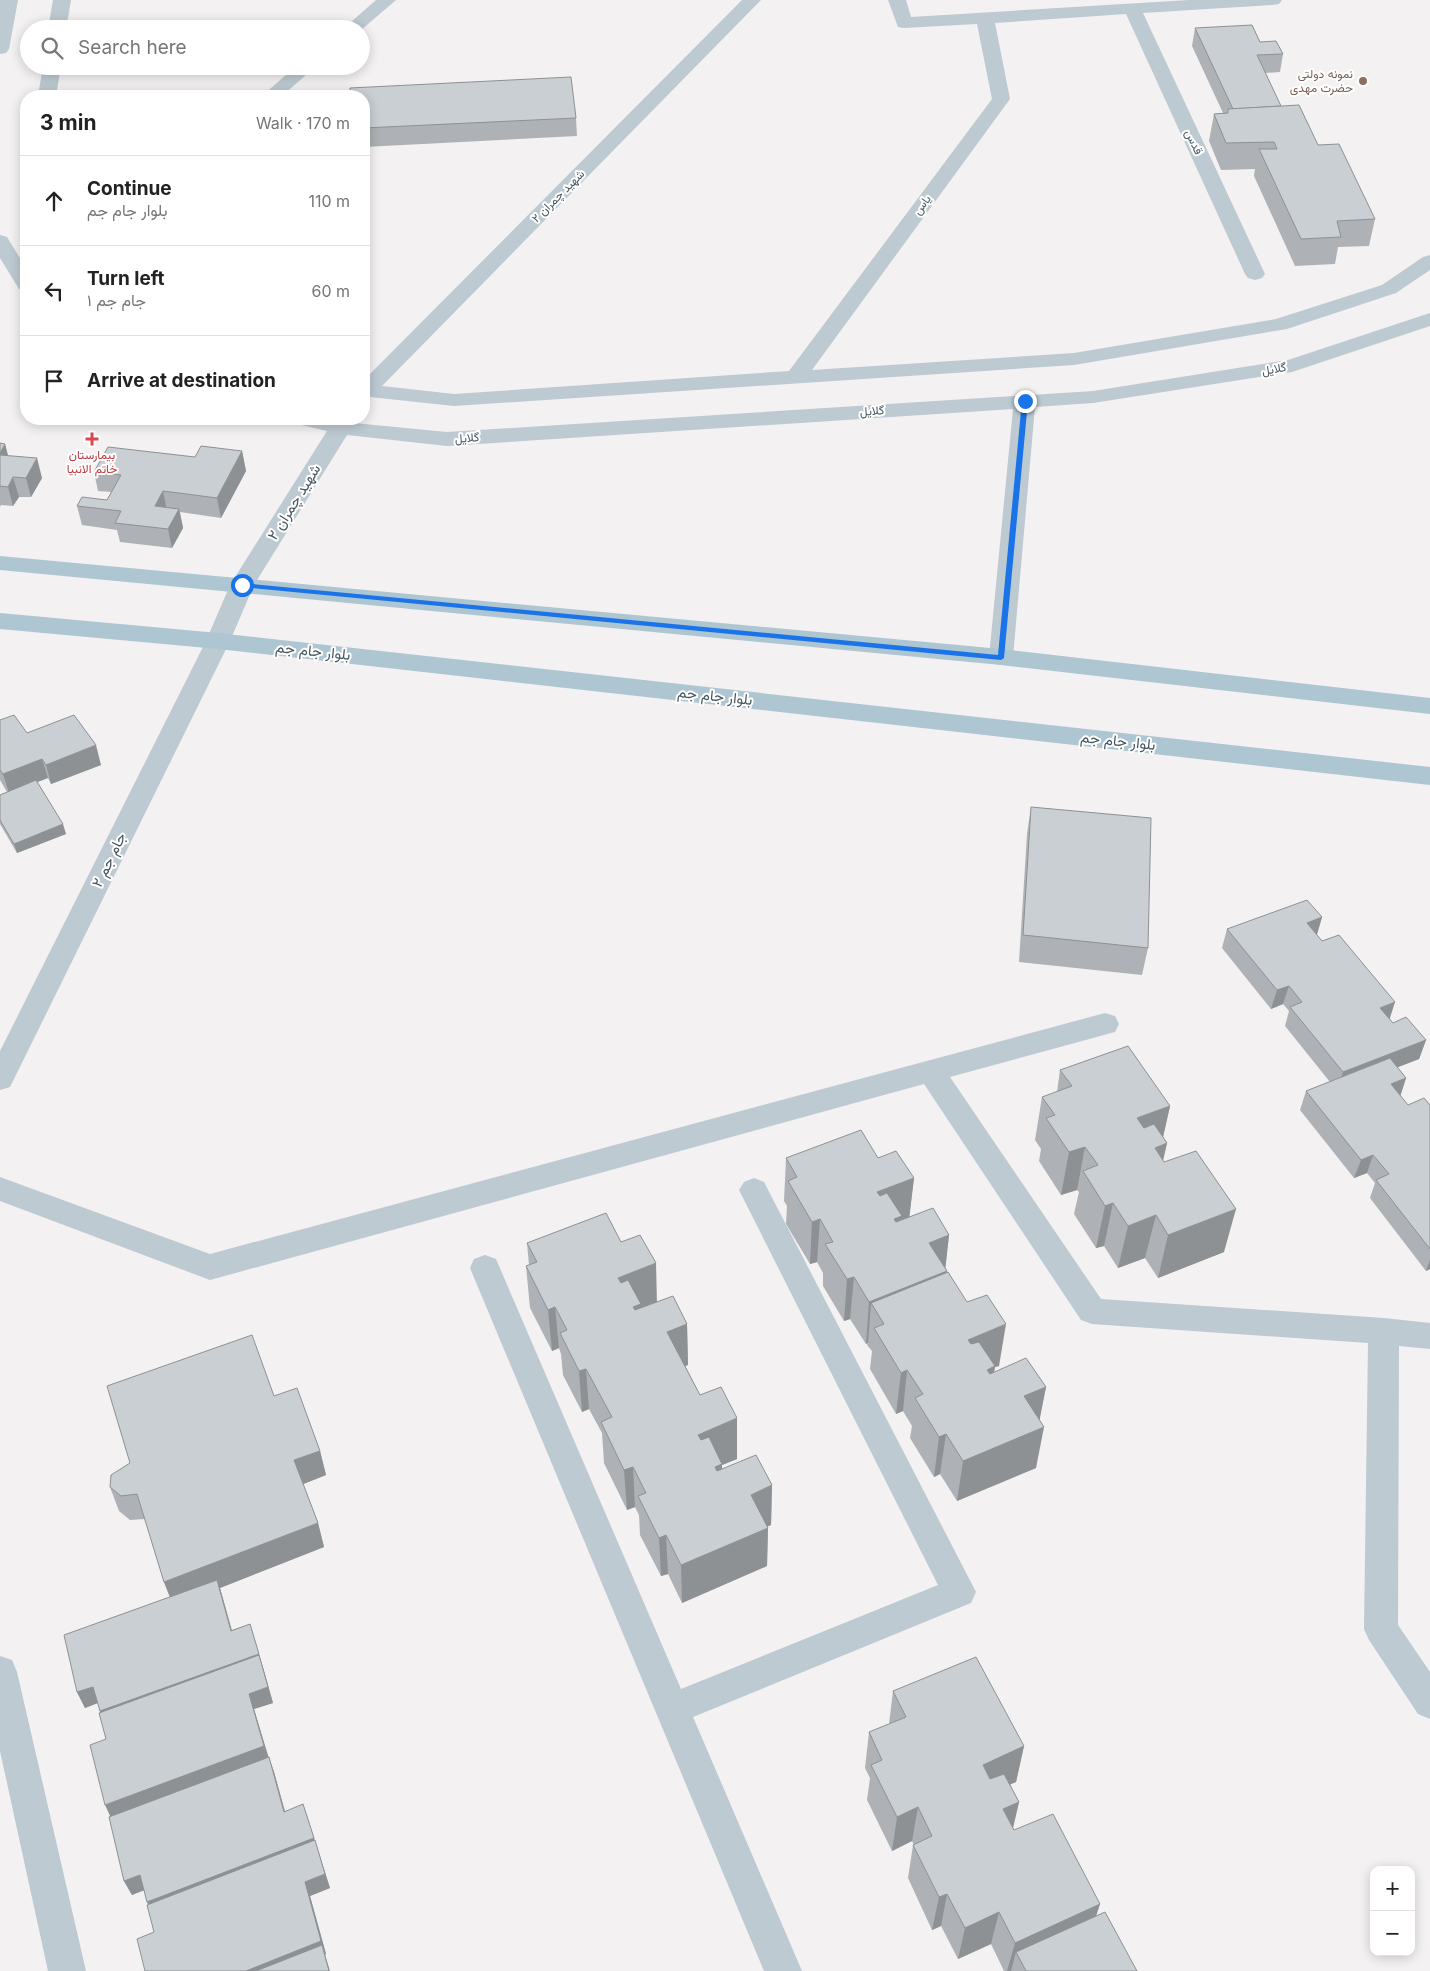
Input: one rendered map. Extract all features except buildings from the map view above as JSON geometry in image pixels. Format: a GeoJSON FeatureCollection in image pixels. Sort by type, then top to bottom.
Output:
{"type":"FeatureCollection","features":[{"type":"Feature","properties":{"kind":"main road"},"geometry":{"type":"LineString","coordinates":[[0,563],[1001,658],[1430,706]]}},
{"type":"Feature","properties":{"kind":"main road","name":"بلوار جام جم"},"geometry":{"type":"LineString","coordinates":[[0,621],[218,641],[1430,776]]}},
{"type":"Feature","properties":{"kind":"street"},"geometry":{"type":"LineString","coordinates":[[0,49],[9,0]]}},
{"type":"Feature","properties":{"kind":"street"},"geometry":{"type":"LineString","coordinates":[[59,20],[62,0]]}},
{"type":"Feature","properties":{"kind":"street"},"geometry":{"type":"LineString","coordinates":[[363,20],[387,0]]}},
{"type":"Feature","properties":{"kind":"street","name":"شهید چمران ۲"},"geometry":{"type":"LineString","coordinates":[[370,385],[752,0]]}},
{"type":"Feature","properties":{"kind":"street"},"geometry":{"type":"LineString","coordinates":[[897,0],[904,23],[1273,0]]}},
{"type":"Feature","properties":{"kind":"street","name":"قدس"},"geometry":{"type":"LineString","coordinates":[[1132,9],[1255,274]]}},
{"type":"Feature","properties":{"kind":"street","name":"یاس"},"geometry":{"type":"LineString","coordinates":[[795,378],[1001,99],[985,18]]}},
{"type":"Feature","properties":{"kind":"street"},"geometry":{"type":"LineString","coordinates":[[48,90],[50,75]]}},
{"type":"Feature","properties":{"kind":"street"},"geometry":{"type":"LineString","coordinates":[[278,90],[296,75]]}},
{"type":"Feature","properties":{"kind":"street"},"geometry":{"type":"LineString","coordinates":[[0,241],[20,275]]}},
{"type":"Feature","properties":{"kind":"street"},"geometry":{"type":"LineString","coordinates":[[370,392],[454,400],[1074,360],[1280,325],[1389,289],[1430,261]]}},
{"type":"Feature","properties":{"kind":"street","name":"گلایل"},"geometry":{"type":"LineString","coordinates":[[356,425],[447,439],[1093,397],[1292,366],[1430,319]]}},
{"type":"Feature","properties":{"kind":"street"},"geometry":{"type":"LineString","coordinates":[[1001,658],[1025,401]]}},
{"type":"Feature","properties":{"kind":"street","name":"شهید چمران ۲"},"geometry":{"type":"LineString","coordinates":[[218,641],[242,585],[342,425]]}},
{"type":"Feature","properties":{"kind":"street","name":"جام جم ۲"},"geometry":{"type":"LineString","coordinates":[[0,1078],[218,641]]}},
{"type":"Feature","properties":{"kind":"street"},"geometry":{"type":"LineString","coordinates":[[0,1189],[210,1267],[1105,1024]]}},
{"type":"Feature","properties":{"kind":"street"},"geometry":{"type":"LineString","coordinates":[[931,1071],[1092,1312],[1384,1331],[1430,1336]]}},
{"type":"Feature","properties":{"kind":"street"},"geometry":{"type":"LineString","coordinates":[[672,1709],[959,1592],[754,1190]]}},
{"type":"Feature","properties":{"kind":"street"},"geometry":{"type":"LineString","coordinates":[[485,1268],[783,1971]]}},
{"type":"Feature","properties":{"kind":"street"},"geometry":{"type":"LineString","coordinates":[[1384,1331],[1381,1629],[1430,1702]]}},
{"type":"Feature","properties":{"kind":"street"},"geometry":{"type":"LineString","coordinates":[[0,1672],[10,1761],[68,1971]]}},
{"type":"Feature","properties":{"kind":"place","name":"نمونه دولتی حضرت مهدی"},"geometry":{"type":"Point","coordinates":[1363,81]}},
{"type":"Feature","properties":{"kind":"place","name":"بیمارستان خاتم الانبیا"},"geometry":{"type":"Point","coordinates":[92,439]}},
{"type":"Feature","properties":{"kind":"route"},"geometry":{"type":"LineString","coordinates":[[242,585],[1001,658],[1025,401]]}}]}
